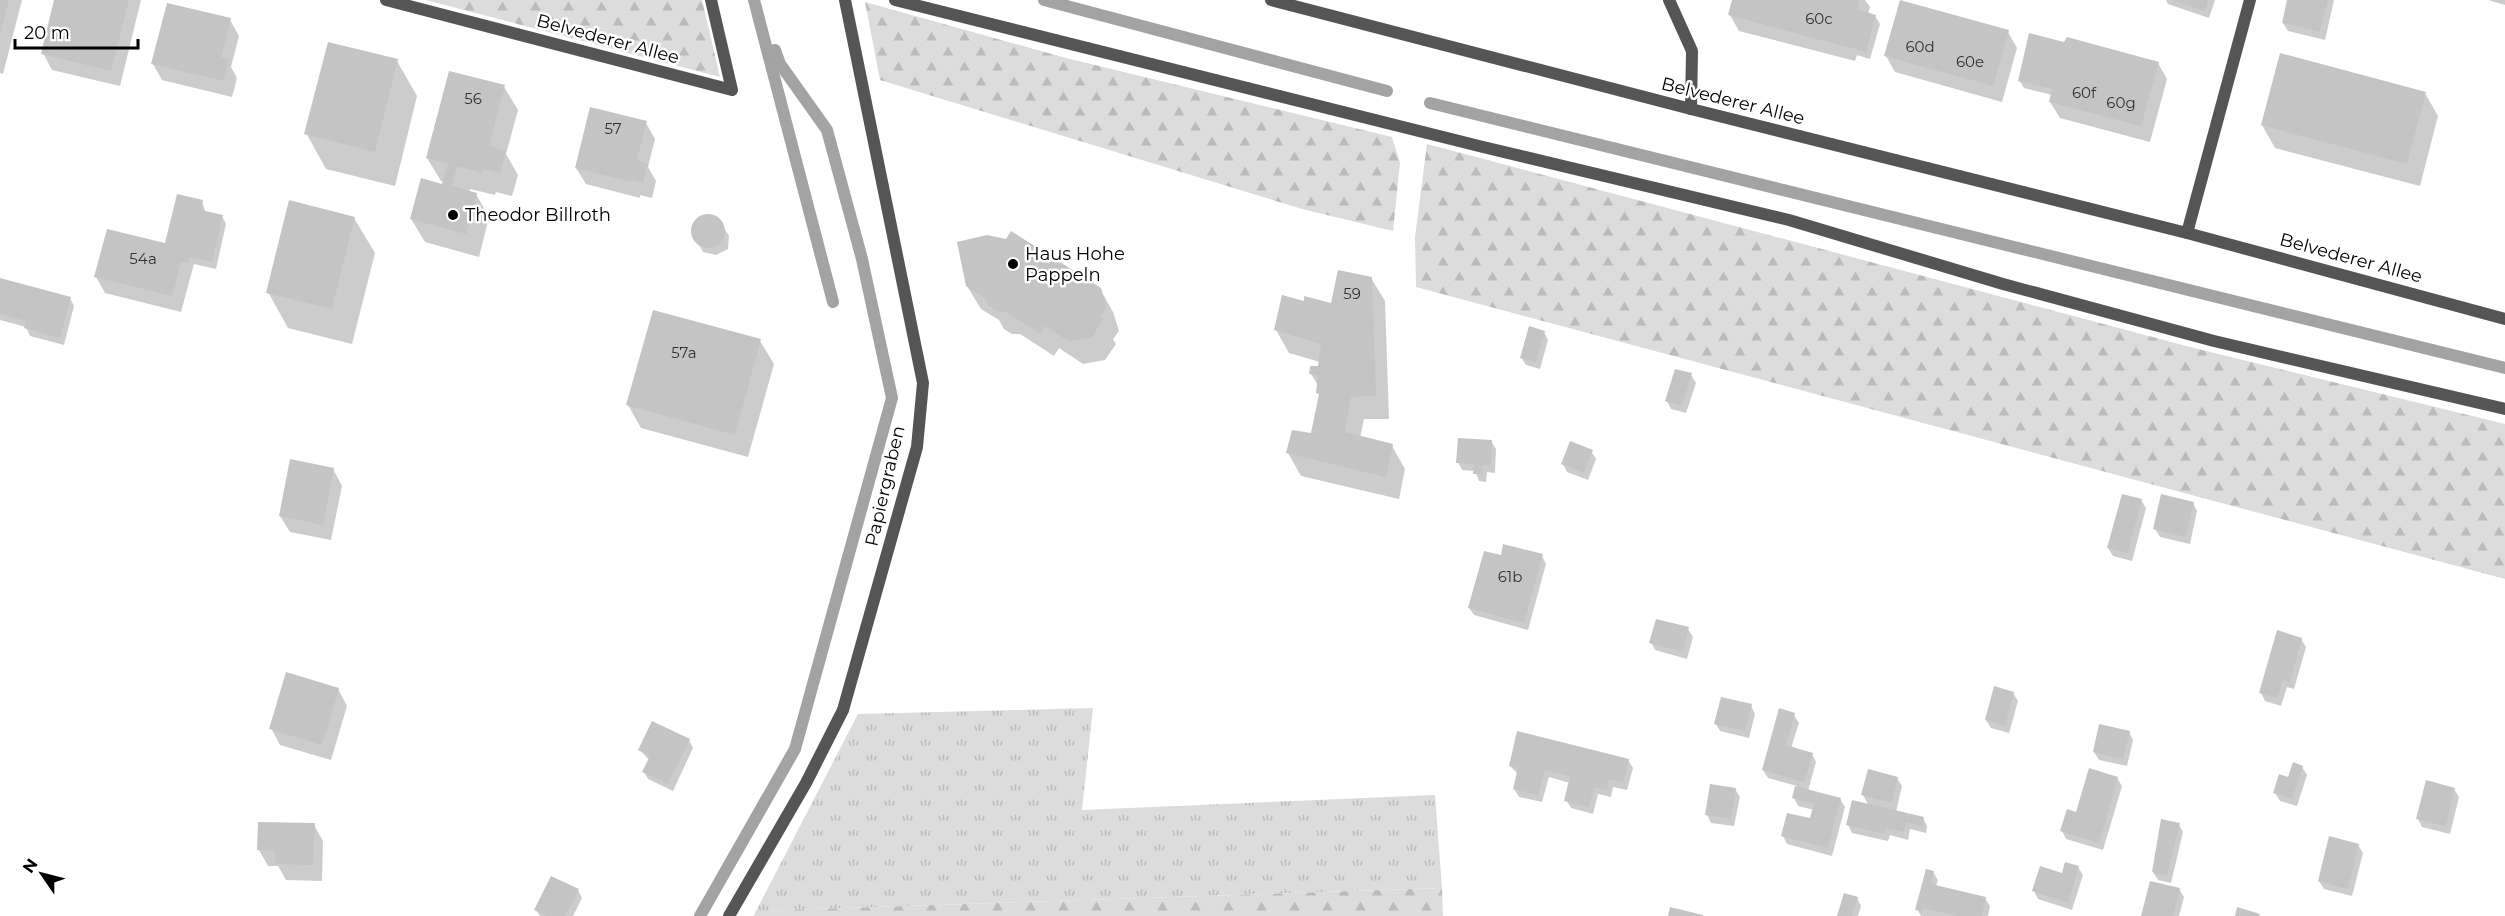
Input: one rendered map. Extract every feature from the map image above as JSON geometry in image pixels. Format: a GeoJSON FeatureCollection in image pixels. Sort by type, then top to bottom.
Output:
{"type":"FeatureCollection","features":[{"type":"Feature","properties":{"kind":"street","name":"Belvederer Allee"},"geometry":{"type":"LineString","coordinates":[[386,0],[732,90],[711,0]]}},
{"type":"Feature","properties":{"kind":"street","name":"Papiergraben"},"geometry":{"type":"LineString","coordinates":[[729,916],[806,783],[843,710],[917,447],[922,383],[845,0]]}},
{"type":"Feature","properties":{"kind":"street"},"geometry":{"type":"LineString","coordinates":[[895,0],[1479,146],[1789,220],[2003,284],[2214,341],[2505,409]]}},
{"type":"Feature","properties":{"kind":"street","name":"Belvederer Allee"},"geometry":{"type":"LineString","coordinates":[[1271,0],[1691,109],[2187,233],[2505,319]]}},
{"type":"Feature","properties":{"kind":"street"},"geometry":{"type":"LineString","coordinates":[[1669,0],[1692,51],[1691,109]]}},
{"type":"Feature","properties":{"kind":"street"},"geometry":{"type":"LineString","coordinates":[[2187,233],[2250,0]]}},
{"type":"Feature","properties":{"kind":"green space"},"geometry":{"type":"Polygon","coordinates":[[[426,0],[702,0],[720,77],[426,0]]]}},
{"type":"Feature","properties":{"kind":"green space"},"geometry":{"type":"Polygon","coordinates":[[[865,2],[1066,58],[1392,137],[1400,163],[1393,231],[1302,209],[880,80],[865,2]]]}},
{"type":"Feature","properties":{"kind":"green space"},"geometry":{"type":"Polygon","coordinates":[[[1427,144],[2194,348],[2505,424],[2505,579],[1416,287],[1415,237],[1427,144]]]}},
{"type":"Feature","properties":{"kind":"green space"},"geometry":{"type":"Polygon","coordinates":[[[1093,708],[1082,810],[1435,795],[1442,888],[756,911],[858,714],[1093,708]]]}},
{"type":"Feature","properties":{"kind":"green space"},"geometry":{"type":"Polygon","coordinates":[[[1442,888],[1443,916],[754,916],[756,911],[1442,888]]]}},
{"type":"Feature","properties":{"kind":"building"},"geometry":{"type":"Polygon","coordinates":[[[0,0],[9,0],[1,32],[0,32],[0,0]]]}},
{"type":"Feature","properties":{"kind":"building"},"geometry":{"type":"Polygon","coordinates":[[[54,0],[129,0],[111,71],[41,54],[54,0]]]}},
{"type":"Feature","properties":{"kind":"building"},"geometry":{"type":"Polygon","coordinates":[[[1732,0],[1859,0],[1857,9],[1876,15],[1866,52],[1728,15],[1732,0]]]}},
{"type":"Feature","properties":{"kind":"building"},"geometry":{"type":"Polygon","coordinates":[[[1900,0],[2009,30],[1993,86],[1884,56],[1900,0]]]}},
{"type":"Feature","properties":{"kind":"building"},"geometry":{"type":"Polygon","coordinates":[[[2173,0],[2208,0],[2205,11],[2173,0]]]}},
{"type":"Feature","properties":{"kind":"building"},"geometry":{"type":"Polygon","coordinates":[[[2287,0],[2328,0],[2320,32],[2282,23],[2287,0]]]}},
{"type":"Feature","properties":{"kind":"building"},"geometry":{"type":"Polygon","coordinates":[[[167,3],[231,18],[221,58],[229,60],[223,81],[151,64],[167,3]]]}},
{"type":"Feature","properties":{"kind":"building"},"geometry":{"type":"Polygon","coordinates":[[[2029,33],[2064,42],[2067,37],[2159,62],[2141,126],[2049,102],[2052,89],[2018,81],[2029,33]]]}},
{"type":"Feature","properties":{"kind":"building"},"geometry":{"type":"Polygon","coordinates":[[[328,42],[398,59],[375,152],[304,134],[328,42]]]}},
{"type":"Feature","properties":{"kind":"building"},"geometry":{"type":"Polygon","coordinates":[[[2280,53],[2426,92],[2407,164],[2261,125],[2280,53]]]}},
{"type":"Feature","properties":{"kind":"building"},"geometry":{"type":"Polygon","coordinates":[[[449,71],[505,85],[489,146],[506,151],[500,173],[483,169],[482,173],[457,166],[452,186],[477,193],[466,234],[410,219],[421,178],[442,184],[448,164],[426,158],[449,71]]]}},
{"type":"Feature","properties":{"kind":"building"},"geometry":{"type":"Polygon","coordinates":[[[590,107],[647,121],[637,160],[648,164],[643,183],[575,168],[590,107]]]}},
{"type":"Feature","properties":{"kind":"building"},"geometry":{"type":"Polygon","coordinates":[[[177,194],[203,200],[201,210],[223,215],[212,262],[190,257],[188,263],[181,262],[172,296],[94,277],[107,229],[165,243],[177,194]]]}},
{"type":"Feature","properties":{"kind":"building"},"geometry":{"type":"Polygon","coordinates":[[[289,200],[355,217],[332,309],[266,293],[289,200]]]}},
{"type":"Feature","properties":{"kind":"building"},"geometry":{"type":"Polygon","coordinates":[[[708,214],[720,219],[725,231],[720,243],[708,248],[696,243],[691,231],[696,219],[708,214]]]}},
{"type":"Feature","properties":{"kind":"building","name":"Haus Hohe Pappeln"},"geometry":{"type":"Polygon","coordinates":[[[1011,231],[1101,288],[1106,307],[1100,317],[1103,319],[1092,338],[1068,341],[1045,326],[1041,334],[1006,312],[998,312],[989,306],[986,299],[966,286],[957,242],[987,235],[1006,239],[1011,231]]]}},
{"type":"Feature","properties":{"kind":"building"},"geometry":{"type":"Polygon","coordinates":[[[1338,270],[1372,277],[1376,396],[1351,397],[1345,432],[1393,444],[1386,477],[1286,453],[1292,430],[1311,433],[1319,394],[1316,393],[1318,375],[1309,374],[1310,366],[1318,366],[1321,344],[1274,330],[1282,295],[1304,301],[1304,296],[1331,303],[1338,270]]]}},
{"type":"Feature","properties":{"kind":"building"},"geometry":{"type":"Polygon","coordinates":[[[0,278],[71,297],[60,338],[24,328],[26,321],[0,314],[0,278]]]}},
{"type":"Feature","properties":{"kind":"building"},"geometry":{"type":"Polygon","coordinates":[[[653,310],[761,339],[735,435],[626,405],[653,310]]]}},
{"type":"Feature","properties":{"kind":"building"},"geometry":{"type":"Polygon","coordinates":[[[1529,326],[1545,331],[1536,362],[1520,358],[1529,326]]]}},
{"type":"Feature","properties":{"kind":"building"},"geometry":{"type":"Polygon","coordinates":[[[1675,369],[1692,373],[1682,406],[1665,401],[1675,369]]]}},
{"type":"Feature","properties":{"kind":"building"},"geometry":{"type":"Polygon","coordinates":[[[1458,438],[1492,440],[1491,465],[1483,465],[1482,474],[1473,474],[1474,464],[1456,463],[1458,438]]]}},
{"type":"Feature","properties":{"kind":"building"},"geometry":{"type":"Polygon","coordinates":[[[1570,441],[1593,450],[1584,473],[1561,464],[1570,441]]]}},
{"type":"Feature","properties":{"kind":"building"},"geometry":{"type":"Polygon","coordinates":[[[290,459],[334,468],[323,525],[279,516],[290,459]]]}},
{"type":"Feature","properties":{"kind":"building"},"geometry":{"type":"Polygon","coordinates":[[[2122,494],[2142,499],[2128,553],[2107,548],[2122,494]]]}},
{"type":"Feature","properties":{"kind":"building"},"geometry":{"type":"Polygon","coordinates":[[[2161,494],[2194,502],[2186,537],[2153,529],[2161,494]]]}},
{"type":"Feature","properties":{"kind":"building"},"geometry":{"type":"Polygon","coordinates":[[[1503,544],[1543,554],[1524,623],[1468,608],[1484,551],[1501,555],[1503,544]]]}},
{"type":"Feature","properties":{"kind":"building"},"geometry":{"type":"Polygon","coordinates":[[[1656,619],[1689,627],[1683,652],[1649,643],[1656,619]]]}},
{"type":"Feature","properties":{"kind":"building"},"geometry":{"type":"Polygon","coordinates":[[[2277,630],[2302,638],[2290,682],[2283,680],[2277,698],[2259,693],[2277,630]]]}},
{"type":"Feature","properties":{"kind":"building"},"geometry":{"type":"Polygon","coordinates":[[[286,672],[339,688],[322,745],[269,729],[286,672]]]}},
{"type":"Feature","properties":{"kind":"building"},"geometry":{"type":"Polygon","coordinates":[[[1994,686],[2014,692],[2005,726],[1985,720],[1994,686]]]}},
{"type":"Feature","properties":{"kind":"building"},"geometry":{"type":"Polygon","coordinates":[[[1721,697],[1752,704],[1745,731],[1714,724],[1721,697]]]}},
{"type":"Feature","properties":{"kind":"building"},"geometry":{"type":"Polygon","coordinates":[[[1779,708],[1795,713],[1786,745],[1813,753],[1804,782],[1762,770],[1779,708]]]}},
{"type":"Feature","properties":{"kind":"building"},"geometry":{"type":"Polygon","coordinates":[[[652,721],[690,739],[668,784],[642,772],[650,756],[638,750],[652,721]]]}},
{"type":"Feature","properties":{"kind":"building"},"geometry":{"type":"Polygon","coordinates":[[[2099,724],[2130,731],[2123,759],[2093,752],[2099,724]]]}},
{"type":"Feature","properties":{"kind":"building"},"geometry":{"type":"Polygon","coordinates":[[[1517,731],[1629,759],[1623,783],[1609,779],[1607,790],[1594,787],[1589,807],[1564,801],[1570,776],[1545,770],[1538,795],[1513,789],[1518,768],[1509,766],[1517,731]]]}},
{"type":"Feature","properties":{"kind":"building"},"geometry":{"type":"Polygon","coordinates":[[[2293,762],[2303,766],[2292,799],[2273,793],[2279,774],[2288,777],[2293,762]]]}},
{"type":"Feature","properties":{"kind":"building"},"geometry":{"type":"Polygon","coordinates":[[[2089,768],[2118,777],[2099,843],[2060,831],[2067,809],[2076,812],[2089,768]]]}},
{"type":"Feature","properties":{"kind":"building"},"geometry":{"type":"Polygon","coordinates":[[[1868,769],[1898,777],[1892,803],[1861,795],[1868,769]]]}},
{"type":"Feature","properties":{"kind":"building"},"geometry":{"type":"Polygon","coordinates":[[[2426,780],[2455,788],[2446,826],[2416,819],[2426,780]]]}},
{"type":"Feature","properties":{"kind":"building"},"geometry":{"type":"Polygon","coordinates":[[[1710,784],[1736,788],[1731,819],[1705,815],[1710,784]]]}},
{"type":"Feature","properties":{"kind":"building"},"geometry":{"type":"Polygon","coordinates":[[[1795,786],[1841,798],[1828,848],[1781,836],[1787,813],[1810,818],[1814,804],[1792,798],[1795,786]]]}},
{"type":"Feature","properties":{"kind":"building"},"geometry":{"type":"Polygon","coordinates":[[[1852,800],[1924,817],[1922,826],[1906,822],[1904,832],[1886,828],[1884,834],[1846,825],[1852,800]]]}},
{"type":"Feature","properties":{"kind":"building"},"geometry":{"type":"Polygon","coordinates":[[[2161,819],[2180,823],[2167,876],[2152,872],[2161,819]]]}},
{"type":"Feature","properties":{"kind":"building"},"geometry":{"type":"Polygon","coordinates":[[[258,822],[315,823],[313,865],[275,864],[275,851],[257,850],[258,822]]]}},
{"type":"Feature","properties":{"kind":"building"},"geometry":{"type":"Polygon","coordinates":[[[2329,836],[2359,844],[2348,889],[2318,881],[2329,836]]]}},
{"type":"Feature","properties":{"kind":"building"},"geometry":{"type":"Polygon","coordinates":[[[2065,862],[2079,866],[2068,903],[2032,891],[2040,866],[2062,873],[2065,862]]]}},
{"type":"Feature","properties":{"kind":"building"},"geometry":{"type":"Polygon","coordinates":[[[1926,869],[1934,871],[1931,884],[1986,897],[1982,916],[1957,916],[1923,908],[1922,911],[1915,910],[1926,869]]]}},
{"type":"Feature","properties":{"kind":"building"},"geometry":{"type":"Polygon","coordinates":[[[551,876],[579,889],[565,916],[547,916],[534,910],[551,876]]]}},
{"type":"Feature","properties":{"kind":"building"},"geometry":{"type":"Polygon","coordinates":[[[2150,881],[2180,888],[2173,916],[2141,916],[2150,881]]]}},
{"type":"Feature","properties":{"kind":"building"},"geometry":{"type":"Polygon","coordinates":[[[1844,893],[1858,897],[1852,916],[1837,916],[1844,893]]]}},
{"type":"Feature","properties":{"kind":"building"},"geometry":{"type":"Polygon","coordinates":[[[1670,907],[1703,915],[1703,916],[1668,916],[1670,907]]]}},
{"type":"Feature","properties":{"kind":"building"},"geometry":{"type":"Polygon","coordinates":[[[2237,907],[2260,914],[2259,916],[2235,916],[2237,907]]]}},
{"type":"Feature","properties":{"kind":"waterway"},"geometry":{"type":"LineString","coordinates":[[754,0],[833,302]]}},
{"type":"Feature","properties":{"kind":"waterway"},"geometry":{"type":"LineString","coordinates":[[1044,0],[1387,91]]}},
{"type":"Feature","properties":{"kind":"waterway"},"geometry":{"type":"LineString","coordinates":[[700,916],[795,749],[892,398],[862,259],[827,130],[780,64],[775,50]]}},
{"type":"Feature","properties":{"kind":"waterway"},"geometry":{"type":"LineString","coordinates":[[1430,103],[2505,368]]}},
{"type":"Feature","properties":{"kind":"place","name":"Theodor Billroth"},"geometry":{"type":"Point","coordinates":[453,215]}},
{"type":"Feature","properties":{"kind":"place","name":"Haus Hohe Pappeln"},"geometry":{"type":"Point","coordinates":[1013,264]}}]}
